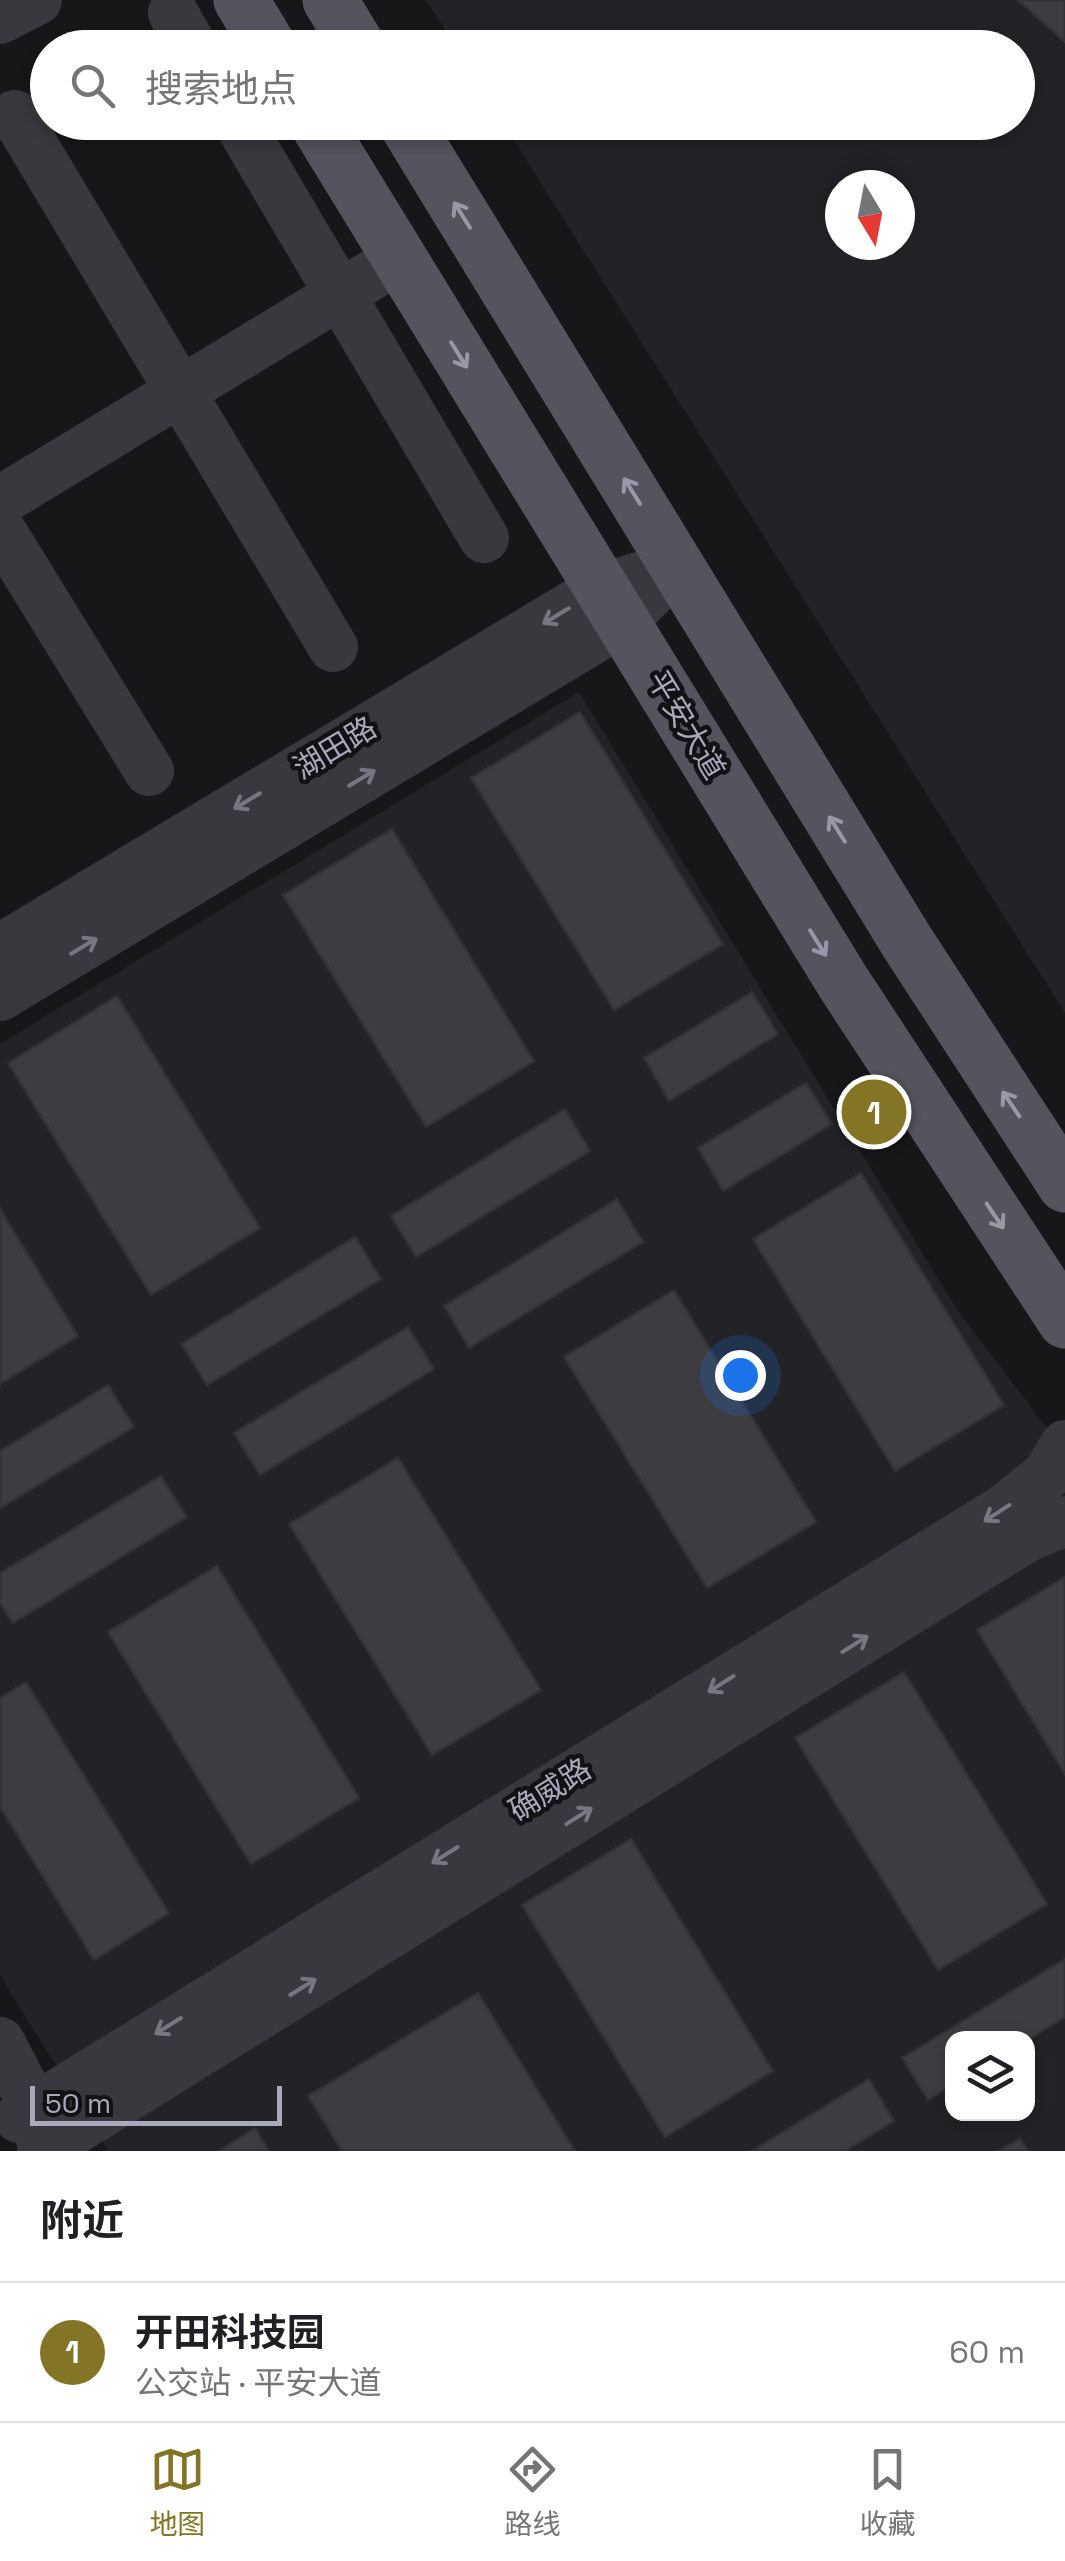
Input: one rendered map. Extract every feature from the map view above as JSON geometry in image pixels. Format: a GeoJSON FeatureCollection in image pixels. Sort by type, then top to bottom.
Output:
{"type":"FeatureCollection","features":[{"type":"Feature","properties":{"kind":"main road"},"geometry":{"type":"LineString","coordinates":[[241,0],[259,30]]}},
{"type":"Feature","properties":{"kind":"main road"},"geometry":{"type":"LineString","coordinates":[[330,0],[348,30]]}},
{"type":"Feature","properties":{"kind":"main road","name":"平安大道"},"geometry":{"type":"LineString","coordinates":[[327,140],[853,998],[1065,1321]]}},
{"type":"Feature","properties":{"kind":"main road"},"geometry":{"type":"LineString","coordinates":[[417,140],[907,942],[1065,1185]]}},
{"type":"Feature","properties":{"kind":"street"},"geometry":{"type":"LineString","coordinates":[[0,19],[37,0]]}},
{"type":"Feature","properties":{"kind":"street"},"geometry":{"type":"LineString","coordinates":[[15,115],[333,647]]}},
{"type":"Feature","properties":{"kind":"street"},"geometry":{"type":"LineString","coordinates":[[249,140],[484,538]]}},
{"type":"Feature","properties":{"kind":"street"},"geometry":{"type":"LineString","coordinates":[[0,501],[400,258]]}},
{"type":"Feature","properties":{"kind":"street"},"geometry":{"type":"LineString","coordinates":[[0,529],[149,771]]}},
{"type":"Feature","properties":{"kind":"street","name":"湖田路"},"geometry":{"type":"LineString","coordinates":[[0,949],[678,566]]}},
{"type":"Feature","properties":{"kind":"street","name":"湖田路"},"geometry":{"type":"LineString","coordinates":[[0,996],[612,604]]}},
{"type":"Feature","properties":{"kind":"street","name":"确威路"},"geometry":{"type":"LineString","coordinates":[[28,2124],[1006,1508],[1048,1474],[1065,1446]]}},
{"type":"Feature","properties":{"kind":"street","name":"确威路"},"geometry":{"type":"LineString","coordinates":[[28,2124],[1027,1538],[1065,1521]]}},
{"type":"Feature","properties":{"kind":"street"},"geometry":{"type":"LineString","coordinates":[[0,2042],[28,2124]]}},
{"type":"Feature","properties":{"kind":"shaded area"},"geometry":{"type":"Polygon","coordinates":[[[426,0],[1065,0],[1065,1013],[514,140],[1035,140],[1035,30],[445,30],[426,0]]]}},
{"type":"Feature","properties":{"kind":"shaded area"},"geometry":{"type":"Polygon","coordinates":[[[579,692],[958,1311],[1065,1452],[1065,2151],[108,2151],[0,1975],[0,1044],[579,692]]]}},
{"type":"Feature","properties":{"kind":"building"},"geometry":{"type":"Polygon","coordinates":[[[1018,0],[1065,0],[1065,42],[1018,0]]]}},
{"type":"Feature","properties":{"kind":"building"},"geometry":{"type":"Polygon","coordinates":[[[580,712],[723,944],[614,1010],[471,778],[580,712]]]}},
{"type":"Feature","properties":{"kind":"building"},"geometry":{"type":"Polygon","coordinates":[[[392,829],[534,1061],[426,1127],[283,895],[392,829]]]}},
{"type":"Feature","properties":{"kind":"building"},"geometry":{"type":"Polygon","coordinates":[[[752,992],[778,1034],[669,1101],[644,1058],[752,992]]]}},
{"type":"Feature","properties":{"kind":"building"},"geometry":{"type":"Polygon","coordinates":[[[117,996],[260,1228],[151,1295],[8,1063],[117,996]]]}},
{"type":"Feature","properties":{"kind":"building"},"geometry":{"type":"Polygon","coordinates":[[[806,1083],[832,1124],[723,1191],[698,1148],[806,1083]]]}},
{"type":"Feature","properties":{"kind":"building"},"geometry":{"type":"Polygon","coordinates":[[[565,1109],[590,1151],[416,1257],[391,1216],[565,1109]]]}},
{"type":"Feature","properties":{"kind":"building"},"geometry":{"type":"Polygon","coordinates":[[[861,1173],[1004,1405],[895,1471],[753,1239],[861,1173]]]}},
{"type":"Feature","properties":{"kind":"building"},"geometry":{"type":"Polygon","coordinates":[[[617,1199],[643,1242],[469,1348],[444,1306],[617,1199]]]}},
{"type":"Feature","properties":{"kind":"building"},"geometry":{"type":"Polygon","coordinates":[[[0,1209],[78,1336],[0,1384],[0,1209]]]}},
{"type":"Feature","properties":{"kind":"building"},"geometry":{"type":"Polygon","coordinates":[[[355,1237],[381,1279],[207,1385],[181,1344],[355,1237]]]}},
{"type":"Feature","properties":{"kind":"building"},"geometry":{"type":"Polygon","coordinates":[[[674,1290],[816,1522],[707,1588],[564,1357],[674,1290]]]}},
{"type":"Feature","properties":{"kind":"building"},"geometry":{"type":"Polygon","coordinates":[[[408,1327],[434,1369],[260,1475],[234,1433],[408,1327]]]}},
{"type":"Feature","properties":{"kind":"building"},"geometry":{"type":"Polygon","coordinates":[[[108,1385],[134,1427],[0,1508],[0,1451],[108,1385]]]}},
{"type":"Feature","properties":{"kind":"building"},"geometry":{"type":"Polygon","coordinates":[[[398,1458],[541,1690],[432,1755],[289,1524],[398,1458]]]}},
{"type":"Feature","properties":{"kind":"building"},"geometry":{"type":"Polygon","coordinates":[[[161,1476],[187,1517],[13,1623],[0,1603],[0,1573],[161,1476]]]}},
{"type":"Feature","properties":{"kind":"building"},"geometry":{"type":"Polygon","coordinates":[[[217,1566],[359,1798],[251,1864],[108,1632],[217,1566]]]}},
{"type":"Feature","properties":{"kind":"building"},"geometry":{"type":"Polygon","coordinates":[[[1065,1577],[1065,1774],[977,1630],[1065,1577]]]}},
{"type":"Feature","properties":{"kind":"building"},"geometry":{"type":"Polygon","coordinates":[[[904,1672],[1047,1904],[938,1970],[795,1738],[904,1672]]]}},
{"type":"Feature","properties":{"kind":"building"},"geometry":{"type":"Polygon","coordinates":[[[26,1682],[169,1913],[94,1960],[0,1807],[0,1698],[26,1682]]]}},
{"type":"Feature","properties":{"kind":"building"},"geometry":{"type":"Polygon","coordinates":[[[631,1839],[773,2071],[665,2137],[522,1905],[631,1839]]]}},
{"type":"Feature","properties":{"kind":"building"},"geometry":{"type":"Polygon","coordinates":[[[1065,1959],[1065,2017],[1035,2036],[1035,2031],[946,2031],[1065,1959]]]}},
{"type":"Feature","properties":{"kind":"building"},"geometry":{"type":"Polygon","coordinates":[[[478,1993],[575,2151],[342,2151],[308,2096],[478,1993]]]}},
{"type":"Feature","properties":{"kind":"building"},"geometry":{"type":"Polygon","coordinates":[[[945,2032],[945,2089],[928,2100],[902,2058],[945,2032]]]}},
{"type":"Feature","properties":{"kind":"building"},"geometry":{"type":"Polygon","coordinates":[[[869,2079],[894,2121],[845,2151],[752,2151],[869,2079]]]}},
{"type":"Feature","properties":{"kind":"building"},"geometry":{"type":"Polygon","coordinates":[[[255,2128],[269,2151],[219,2151],[255,2128]]]}},
{"type":"Feature","properties":{"kind":"building"},"geometry":{"type":"Polygon","coordinates":[[[1020,2139],[1028,2151],[999,2151],[1020,2139]]]}},
{"type":"Feature","properties":{"kind":"place","name":"开田科技园"},"geometry":{"type":"Point","coordinates":[874,1112]}}]}
